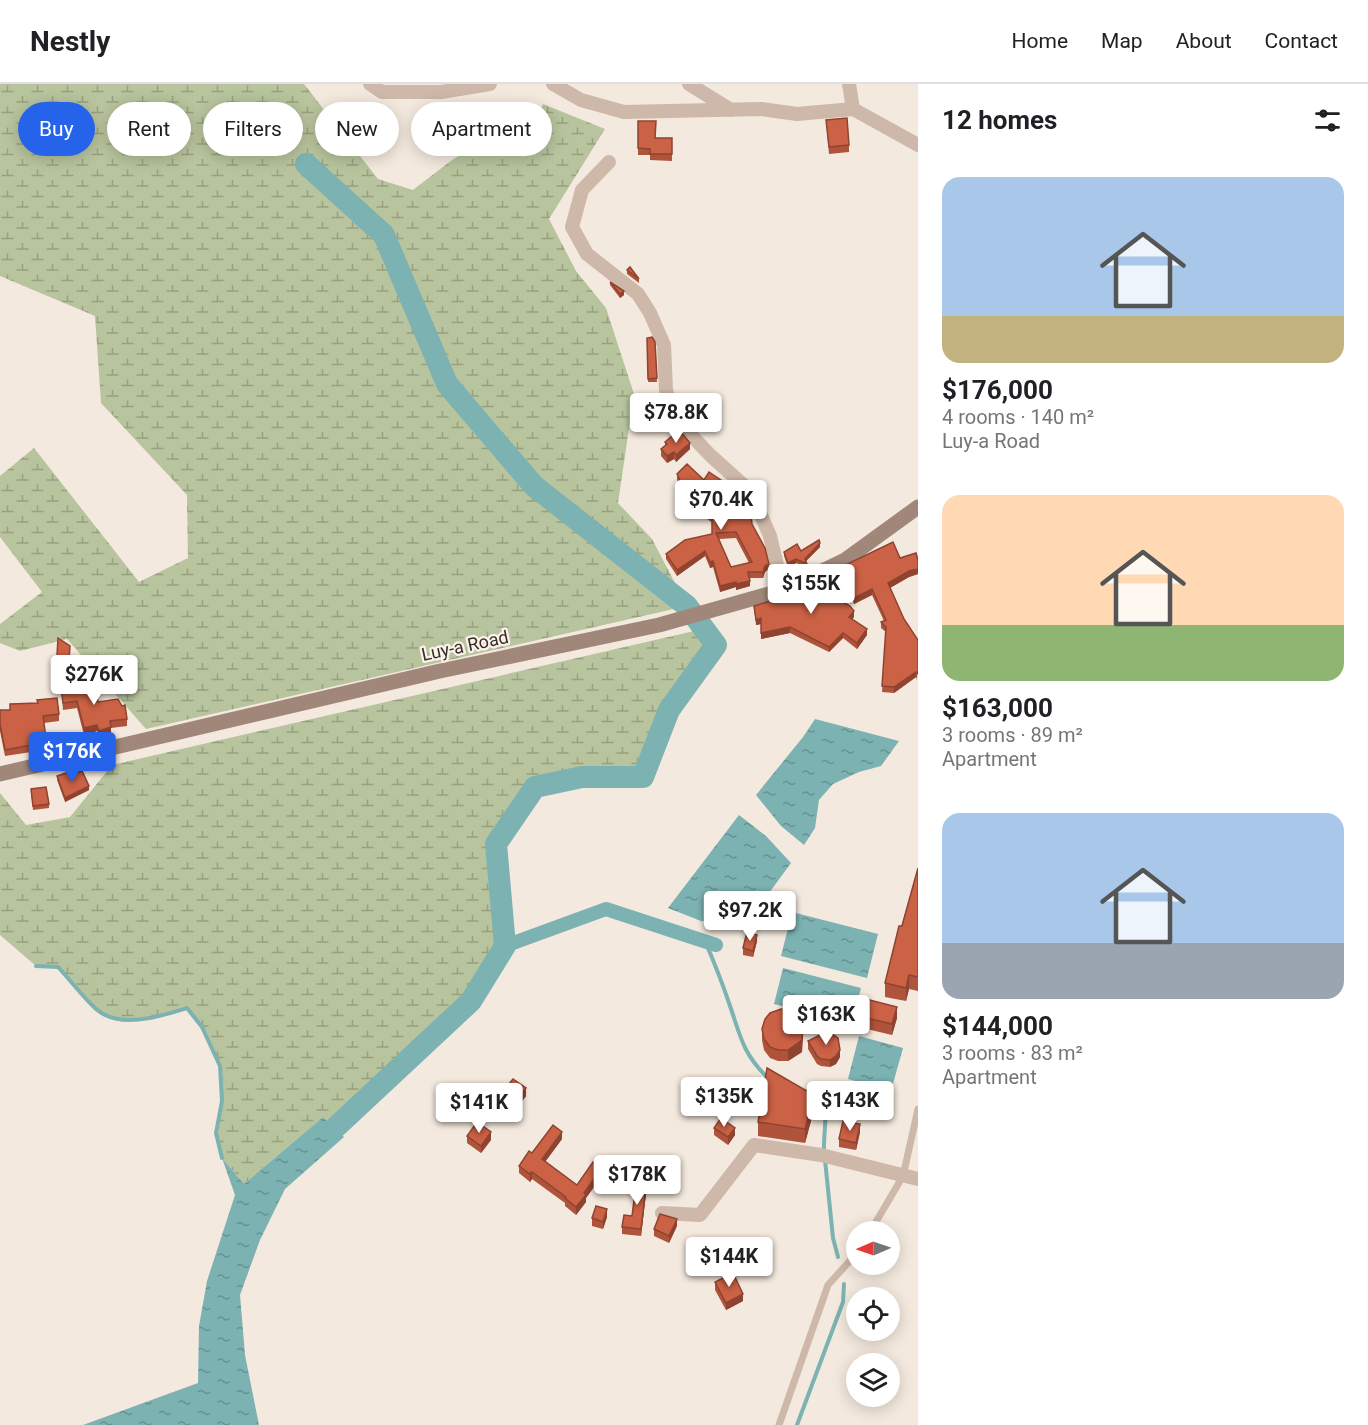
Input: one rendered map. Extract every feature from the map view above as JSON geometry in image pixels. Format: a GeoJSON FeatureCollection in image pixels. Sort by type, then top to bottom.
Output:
{"type":"FeatureCollection","features":[{"type":"Feature","properties":{"kind":"main road","name":"Luy-a Road"},"geometry":{"type":"LineString","coordinates":[[0,774],[440,671],[659,625],[783,590],[845,560],[918,507]]}},
{"type":"Feature","properties":{"kind":"street"},"geometry":{"type":"LineString","coordinates":[[370,84],[382,92],[441,92],[490,84]]}},
{"type":"Feature","properties":{"kind":"street"},"geometry":{"type":"LineString","coordinates":[[553,84],[581,100],[624,112],[761,109],[796,114],[853,109],[918,145]]}},
{"type":"Feature","properties":{"kind":"street"},"geometry":{"type":"LineString","coordinates":[[689,84],[730,110]]}},
{"type":"Feature","properties":{"kind":"street"},"geometry":{"type":"LineString","coordinates":[[849,84],[853,109]]}},
{"type":"Feature","properties":{"kind":"street"},"geometry":{"type":"LineString","coordinates":[[609,162],[582,190],[572,227],[587,254],[638,294],[650,313],[664,345],[666,390],[672,416],[751,492],[770,536],[783,590]]}},
{"type":"Feature","properties":{"kind":"street"},"geometry":{"type":"LineString","coordinates":[[662,1213],[700,1215],[754,1145],[821,1155],[918,1179]]}},
{"type":"Feature","properties":{"kind":"lane"},"geometry":{"type":"LineString","coordinates":[[876,1221],[903,1176],[918,1109]]}},
{"type":"Feature","properties":{"kind":"lane"},"geometry":{"type":"LineString","coordinates":[[779,1425],[828,1285],[846,1265]]}},
{"type":"Feature","properties":{"kind":"green space"},"geometry":{"type":"Polygon","coordinates":[[[0,84],[304,84],[318,102],[315,102],[315,156],[360,156],[378,179],[413,190],[458,156],[552,156],[552,108],[605,129],[549,219],[576,271],[606,308],[634,394],[618,503],[652,539],[687,606],[146,729],[67,639],[20,651],[0,643],[0,624],[42,592],[0,537],[0,476],[34,448],[139,582],[188,558],[187,495],[101,403],[95,316],[0,276],[0,84]]]}},
{"type":"Feature","properties":{"kind":"green space"},"geometry":{"type":"Polygon","coordinates":[[[703,629],[716,645],[669,710],[643,777],[582,777],[535,787],[496,844],[505,946],[471,1001],[335,1128],[323,1117],[244,1184],[222,1158],[216,1133],[222,1101],[220,1066],[202,1027],[187,1009],[141,1020],[117,1019],[106,1015],[87,999],[58,967],[36,966],[0,935],[0,793],[26,825],[70,817],[112,765],[703,629]]]}},
{"type":"Feature","properties":{"kind":"water"},"geometry":{"type":"Polygon","coordinates":[[[815,719],[899,741],[881,766],[859,772],[833,784],[819,800],[815,828],[804,845],[781,826],[756,795],[815,719]]]}},
{"type":"Feature","properties":{"kind":"water"},"geometry":{"type":"Polygon","coordinates":[[[739,815],[766,836],[791,863],[758,908],[737,924],[701,921],[668,908],[739,815]]]}},
{"type":"Feature","properties":{"kind":"water"},"geometry":{"type":"Polygon","coordinates":[[[792,912],[878,934],[867,978],[781,956],[792,912]]]}},
{"type":"Feature","properties":{"kind":"water"},"geometry":{"type":"Polygon","coordinates":[[[783,968],[861,988],[852,1023],[774,1004],[783,968]]]}},
{"type":"Feature","properties":{"kind":"water"},"geometry":{"type":"Polygon","coordinates":[[[859,1036],[903,1048],[891,1091],[848,1079],[859,1036]]]}},
{"type":"Feature","properties":{"kind":"water"},"geometry":{"type":"Polygon","coordinates":[[[323,1117],[344,1137],[285,1189],[260,1240],[240,1295],[245,1355],[259,1425],[83,1425],[198,1383],[199,1326],[207,1281],[235,1195],[222,1158],[244,1184],[323,1117]]]}},
{"type":"Feature","properties":{"kind":"building"},"geometry":{"type":"Polygon","coordinates":[[[847,118],[849,145],[829,147],[826,120],[847,118]]]}},
{"type":"Feature","properties":{"kind":"building"},"geometry":{"type":"Polygon","coordinates":[[[638,121],[656,121],[655,138],[672,138],[672,154],[650,154],[650,149],[638,148],[638,121]]]}},
{"type":"Feature","properties":{"kind":"building"},"geometry":{"type":"Polygon","coordinates":[[[630,267],[639,279],[627,270],[630,267]]]}},
{"type":"Feature","properties":{"kind":"building"},"geometry":{"type":"Polygon","coordinates":[[[610,282],[624,291],[620,294],[610,282]]]}},
{"type":"Feature","properties":{"kind":"building"},"geometry":{"type":"Polygon","coordinates":[[[652,337],[655,342],[657,378],[648,379],[647,338],[652,337]]]}},
{"type":"Feature","properties":{"kind":"building"},"geometry":{"type":"Polygon","coordinates":[[[679,430],[690,443],[676,455],[674,452],[667,456],[661,449],[667,444],[665,442],[679,430]]]}},
{"type":"Feature","properties":{"kind":"building"},"geometry":{"type":"Polygon","coordinates":[[[687,464],[704,480],[709,472],[737,491],[724,512],[750,506],[752,524],[765,548],[769,564],[765,566],[763,572],[748,572],[750,581],[720,586],[713,561],[710,562],[705,551],[677,570],[666,554],[685,540],[712,534],[712,516],[698,508],[677,487],[681,482],[677,474],[687,464]],[[736,532],[716,533],[731,567],[752,562],[736,532]]]}},
{"type":"Feature","properties":{"kind":"building"},"geometry":{"type":"Polygon","coordinates":[[[819,540],[820,543],[805,559],[807,564],[796,559],[788,563],[784,552],[797,544],[801,551],[819,540]]]}},
{"type":"Feature","properties":{"kind":"building"},"geometry":{"type":"Polygon","coordinates":[[[893,542],[900,558],[916,553],[918,560],[918,569],[909,571],[888,583],[904,619],[918,640],[918,674],[916,672],[894,687],[882,686],[886,627],[881,622],[886,620],[872,589],[854,598],[839,568],[893,542]]]}},
{"type":"Feature","properties":{"kind":"building"},"geometry":{"type":"Polygon","coordinates":[[[826,581],[827,593],[850,606],[854,611],[849,617],[867,629],[857,643],[843,633],[829,647],[790,627],[761,633],[761,618],[756,620],[754,606],[798,593],[797,588],[810,586],[809,582],[826,581]]]}},
{"type":"Feature","properties":{"kind":"building"},"geometry":{"type":"Polygon","coordinates":[[[58,638],[70,646],[68,674],[56,673],[58,638]]]}},
{"type":"Feature","properties":{"kind":"building"},"geometry":{"type":"Polygon","coordinates":[[[91,683],[92,688],[96,688],[98,702],[118,699],[122,706],[125,705],[127,719],[110,721],[111,727],[99,731],[97,725],[84,728],[77,701],[63,703],[61,687],[91,683]]]}},
{"type":"Feature","properties":{"kind":"building"},"geometry":{"type":"Polygon","coordinates":[[[57,698],[59,714],[43,716],[46,738],[30,740],[31,745],[5,750],[0,710],[10,710],[10,704],[38,703],[37,700],[57,698]]]}},
{"type":"Feature","properties":{"kind":"building"},"geometry":{"type":"Polygon","coordinates":[[[72,771],[73,774],[82,771],[89,786],[65,798],[57,776],[72,771]]]}},
{"type":"Feature","properties":{"kind":"building"},"geometry":{"type":"Polygon","coordinates":[[[46,787],[49,804],[33,806],[31,789],[46,787]]]}},
{"type":"Feature","properties":{"kind":"building"},"geometry":{"type":"Polygon","coordinates":[[[918,868],[918,977],[909,975],[906,988],[885,983],[899,926],[902,926],[918,868]]]}},
{"type":"Feature","properties":{"kind":"building"},"geometry":{"type":"Polygon","coordinates":[[[747,932],[757,935],[753,951],[743,948],[747,932]]]}},
{"type":"Feature","properties":{"kind":"building"},"geometry":{"type":"Polygon","coordinates":[[[858,997],[897,1007],[892,1024],[854,1015],[858,997]]]}},
{"type":"Feature","properties":{"kind":"building"},"geometry":{"type":"Polygon","coordinates":[[[781,1009],[791,1010],[800,1018],[803,1026],[802,1040],[788,1050],[770,1047],[764,1039],[762,1029],[770,1013],[781,1009]]]}},
{"type":"Feature","properties":{"kind":"building"},"geometry":{"type":"Polygon","coordinates":[[[824,1033],[838,1038],[840,1050],[830,1060],[817,1056],[808,1041],[824,1033]]]}},
{"type":"Feature","properties":{"kind":"building"},"geometry":{"type":"Polygon","coordinates":[[[767,1068],[814,1095],[805,1129],[758,1122],[767,1068]]]}},
{"type":"Feature","properties":{"kind":"building"},"geometry":{"type":"Polygon","coordinates":[[[513,1079],[526,1088],[514,1104],[501,1094],[513,1079]]]}},
{"type":"Feature","properties":{"kind":"building"},"geometry":{"type":"Polygon","coordinates":[[[721,1118],[735,1128],[728,1137],[714,1128],[721,1118]]]}},
{"type":"Feature","properties":{"kind":"building"},"geometry":{"type":"Polygon","coordinates":[[[843,1121],[860,1124],[856,1143],[839,1139],[843,1121]]]}},
{"type":"Feature","properties":{"kind":"building"},"geometry":{"type":"Polygon","coordinates":[[[477,1122],[491,1132],[481,1146],[467,1136],[477,1122]]]}},
{"type":"Feature","properties":{"kind":"building"},"geometry":{"type":"Polygon","coordinates":[[[553,1125],[562,1132],[542,1159],[577,1185],[593,1162],[602,1168],[576,1207],[532,1172],[530,1174],[519,1166],[529,1151],[532,1153],[553,1125]]]}},
{"type":"Feature","properties":{"kind":"building"},"geometry":{"type":"Polygon","coordinates":[[[637,1176],[647,1178],[641,1229],[622,1227],[624,1215],[632,1216],[637,1176]]]}},
{"type":"Feature","properties":{"kind":"building"},"geometry":{"type":"Polygon","coordinates":[[[596,1206],[607,1209],[603,1222],[592,1218],[596,1206]]]}},
{"type":"Feature","properties":{"kind":"building"},"geometry":{"type":"Polygon","coordinates":[[[660,1214],[677,1219],[669,1236],[654,1229],[660,1214]]]}},
{"type":"Feature","properties":{"kind":"building"},"geometry":{"type":"Polygon","coordinates":[[[733,1273],[743,1294],[726,1303],[715,1282],[733,1273]]]}},
{"type":"Feature","properties":{"kind":"waterway"},"geometry":{"type":"LineString","coordinates":[[306,164],[384,235],[447,384],[534,486],[687,606],[716,645],[669,710],[643,777],[582,777],[535,787],[496,844],[505,946],[471,1001],[335,1128]]}},
{"type":"Feature","properties":{"kind":"waterway"},"geometry":{"type":"LineString","coordinates":[[505,946],[606,909],[716,945]]}},
{"type":"Feature","properties":{"kind":"waterway"},"geometry":{"type":"LineString","coordinates":[[705,941],[743,1043],[752,1060],[767,1077]]}},
{"type":"Feature","properties":{"kind":"waterway"},"geometry":{"type":"LineString","coordinates":[[36,966],[58,967],[96,1009],[117,1019],[141,1019],[187,1008],[202,1027],[220,1066],[222,1101],[216,1133],[222,1158]]}},
{"type":"Feature","properties":{"kind":"waterway"},"geometry":{"type":"LineString","coordinates":[[805,1091],[821,1099],[825,1119],[824,1152]]}},
{"type":"Feature","properties":{"kind":"waterway"},"geometry":{"type":"LineString","coordinates":[[825,1160],[833,1238],[838,1257]]}},
{"type":"Feature","properties":{"kind":"waterway"},"geometry":{"type":"LineString","coordinates":[[797,1425],[843,1302],[844,1284]]}}]}
